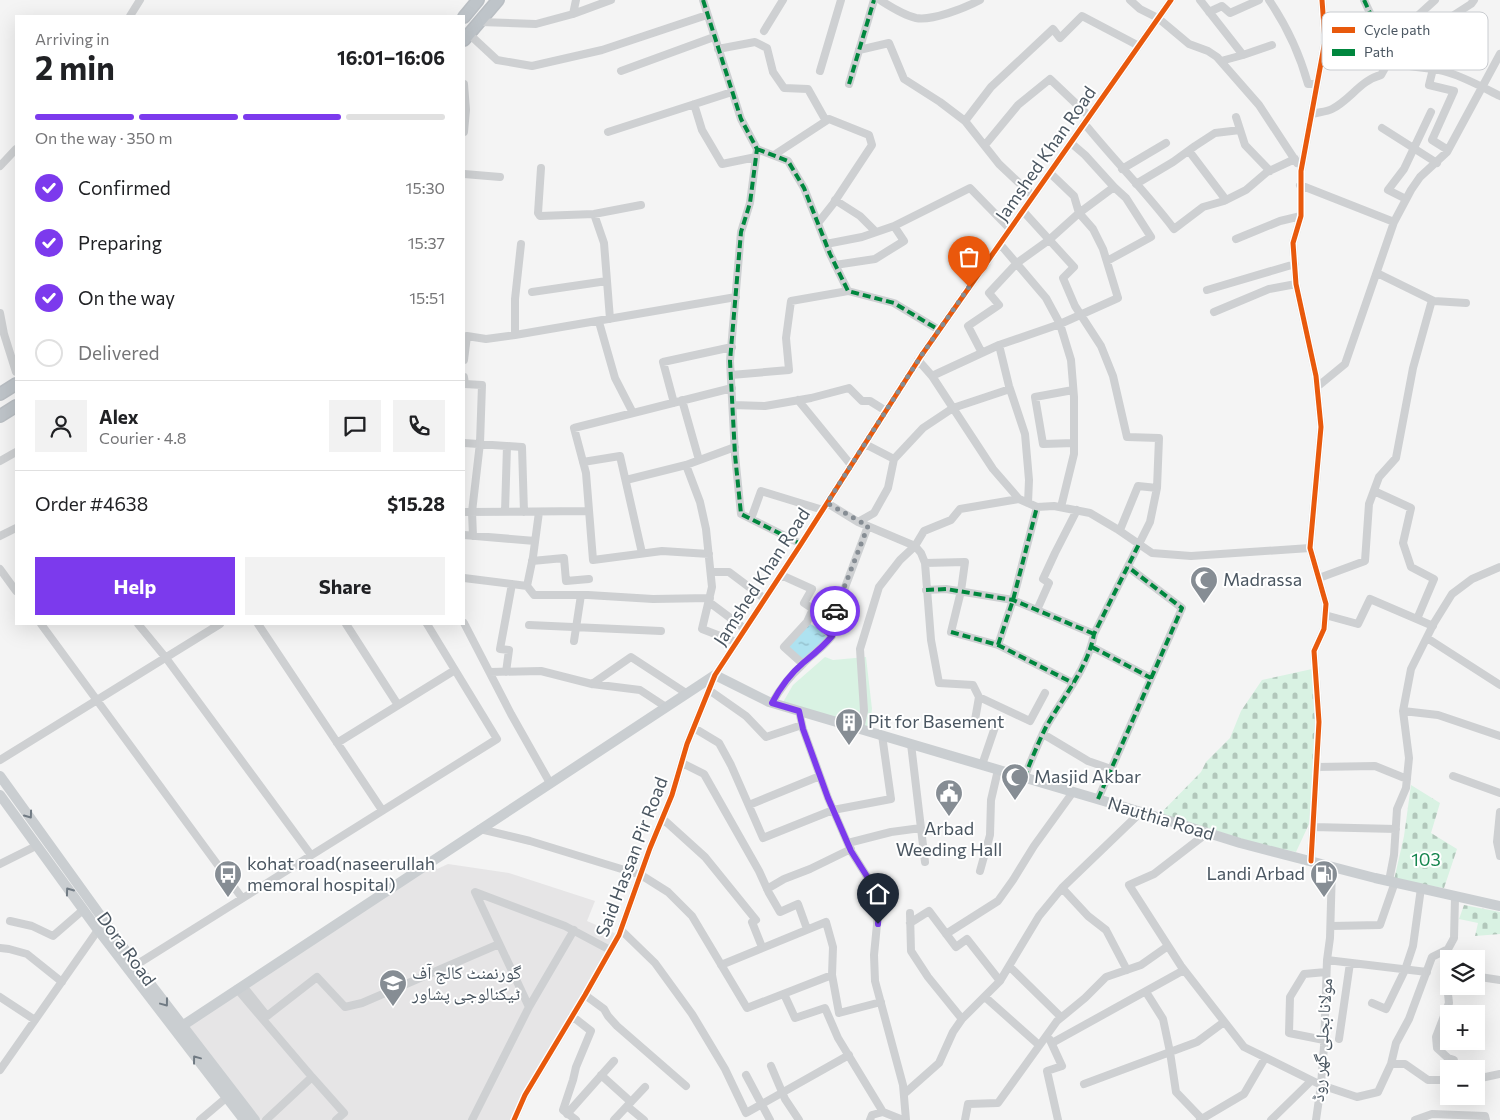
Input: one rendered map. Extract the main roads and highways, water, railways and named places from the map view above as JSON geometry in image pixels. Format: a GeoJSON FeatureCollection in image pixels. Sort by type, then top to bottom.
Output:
{"type":"FeatureCollection","features":[{"type":"Feature","properties":{"kind":"highway"},"geometry":{"type":"LineString","coordinates":[[465,16],[478,0]]}},
{"type":"Feature","properties":{"kind":"highway"},"geometry":{"type":"LineString","coordinates":[[466,37],[498,0]]}},
{"type":"Feature","properties":{"kind":"highway"},"geometry":{"type":"LineString","coordinates":[[0,385],[15,375]]}},
{"type":"Feature","properties":{"kind":"highway"},"geometry":{"type":"LineString","coordinates":[[0,394],[15,385]]}},
{"type":"Feature","properties":{"kind":"highway"},"geometry":{"type":"LineString","coordinates":[[0,407],[15,399]]}},
{"type":"Feature","properties":{"kind":"highway"},"geometry":{"type":"LineString","coordinates":[[0,416],[15,407]]}},
{"type":"Feature","properties":{"kind":"main road","name":"Nauthia Road"},"geometry":{"type":"LineString","coordinates":[[182,1026],[715,674],[772,703],[1207,833],[1332,868],[1421,888],[1455,898],[1500,906]]}},
{"type":"Feature","properties":{"kind":"main road","name":"Dora Road"},"geometry":{"type":"LineString","coordinates":[[0,776],[230,1094],[255,1120]]}},
{"type":"Feature","properties":{"kind":"main road"},"geometry":{"type":"LineString","coordinates":[[0,795],[98,930],[230,1094],[244,1120]]}},
{"type":"Feature","properties":{"kind":"main road"},"geometry":{"type":"LineString","coordinates":[[98,930],[106,923]]}},
{"type":"Feature","properties":{"kind":"water"},"geometry":{"type":"Polygon","coordinates":[[[807,622],[833,637],[803,664],[784,647],[807,622]]]}},
{"type":"Feature","properties":{"kind":"place","name":"Madrassa"},"geometry":{"type":"Point","coordinates":[1204,604]}},
{"type":"Feature","properties":{"kind":"place","name":"Pit for Basement"},"geometry":{"type":"Point","coordinates":[849,746]}},
{"type":"Feature","properties":{"kind":"place","name":"Masjid Akbar"},"geometry":{"type":"Point","coordinates":[1015,801]}},
{"type":"Feature","properties":{"kind":"place","name":"Arbad Weeding Hall"},"geometry":{"type":"Point","coordinates":[949,817]}},
{"type":"Feature","properties":{"kind":"place","name":"kohat road(naseerullah memoral hospital)"},"geometry":{"type":"Point","coordinates":[228,898]}},
{"type":"Feature","properties":{"kind":"place","name":"Landi Arbad"},"geometry":{"type":"Point","coordinates":[1324,898]}},
{"type":"Feature","properties":{"kind":"place","name":"گورنمنٹ کالج آف ٹیکنالوجی پشاور"},"geometry":{"type":"Point","coordinates":[393,1007]}},
{"type":"Feature","properties":{"kind":"park label","name":"103"},"geometry":{"type":"Point","coordinates":[1426,860]}}]}
